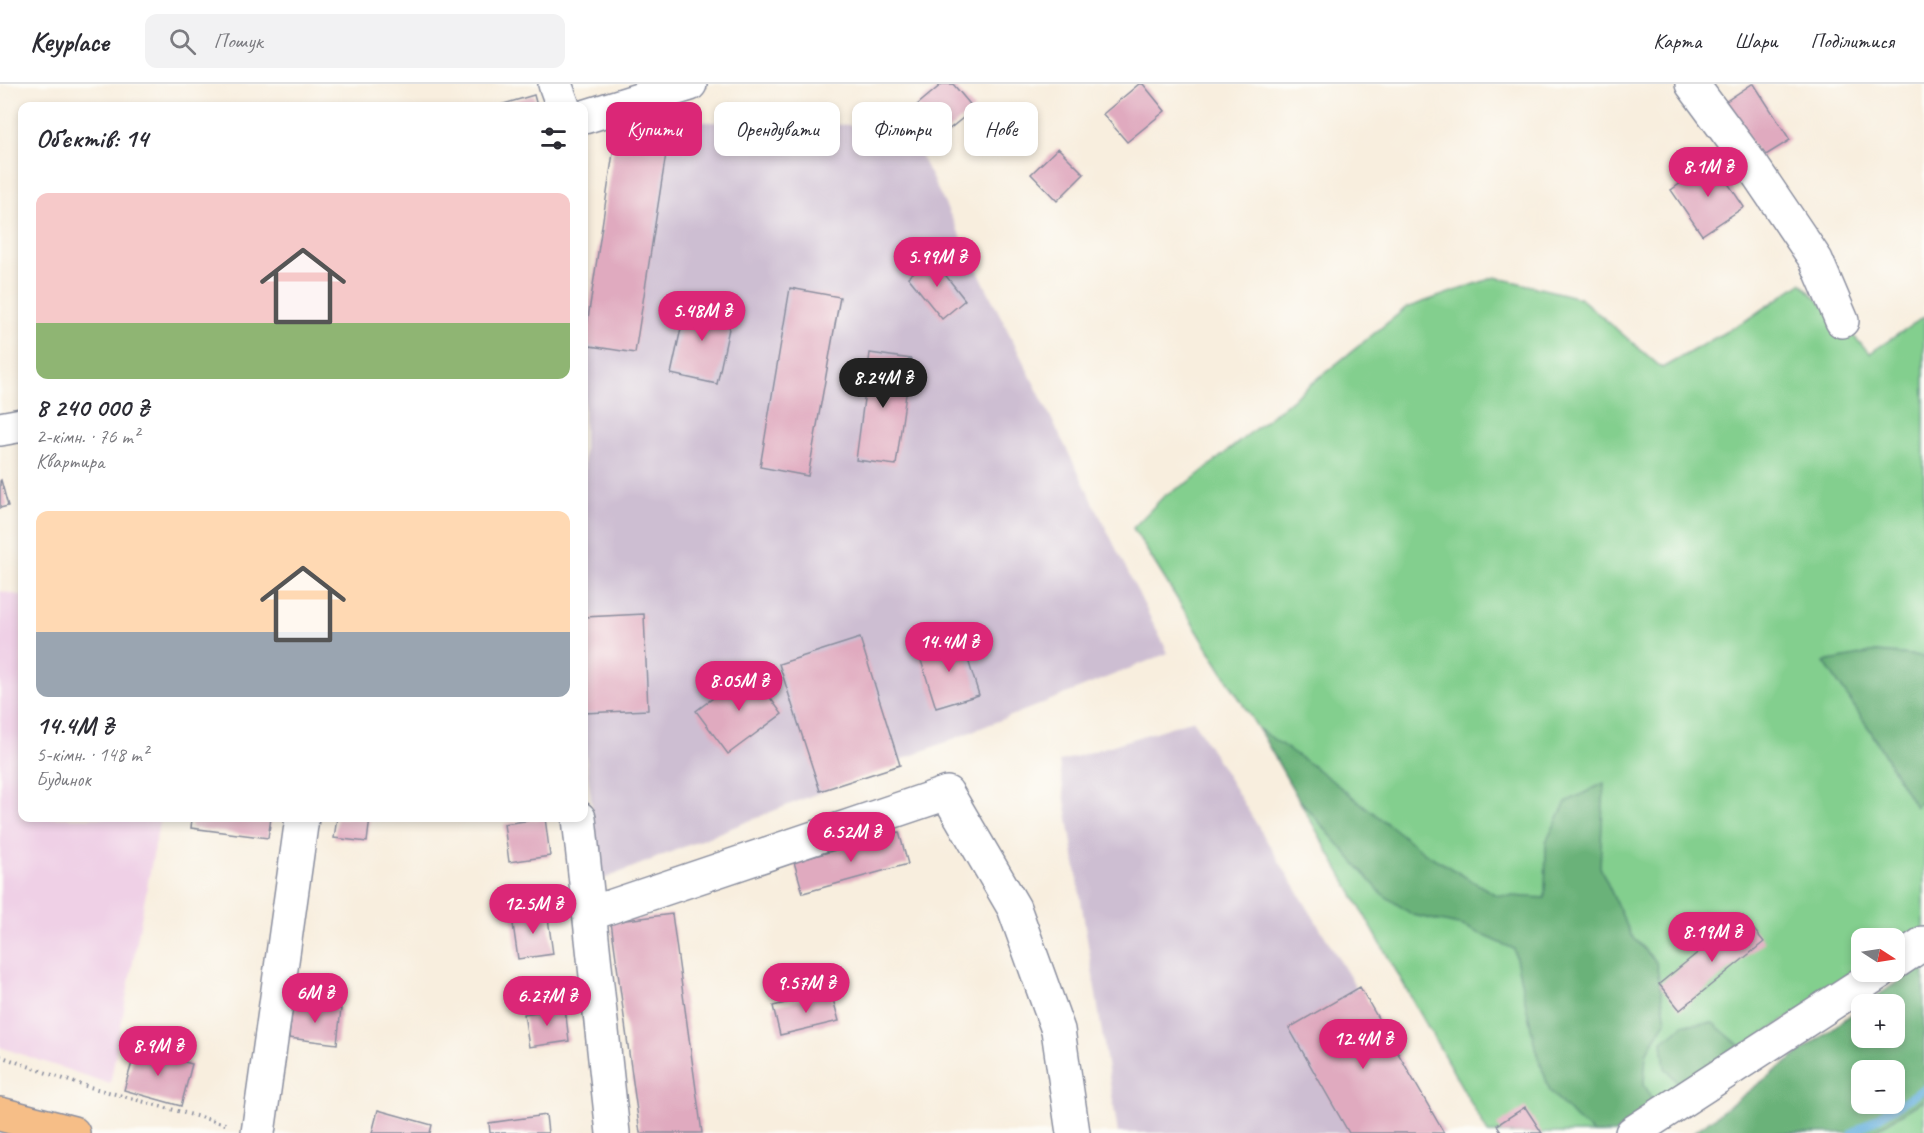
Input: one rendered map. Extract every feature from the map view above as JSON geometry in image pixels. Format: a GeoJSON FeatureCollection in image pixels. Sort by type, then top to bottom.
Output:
{"type":"FeatureCollection","features":[{"type":"Feature","properties":{"kind":"main road"},"geometry":{"type":"LineString","coordinates":[[0,1114],[73,1133]]}},
{"type":"Feature","properties":{"kind":"street"},"geometry":{"type":"LineString","coordinates":[[555,84],[562,102]]}},
{"type":"Feature","properties":{"kind":"street"},"geometry":{"type":"LineString","coordinates":[[588,116],[690,84]]}},
{"type":"Feature","properties":{"kind":"street"},"geometry":{"type":"LineString","coordinates":[[1692,84],[1815,260],[1842,321]]}},
{"type":"Feature","properties":{"kind":"street"},"geometry":{"type":"LineString","coordinates":[[0,429],[18,426]]}},
{"type":"Feature","properties":{"kind":"street"},"geometry":{"type":"LineString","coordinates":[[589,914],[947,793],[1014,908],[1059,1030],[1073,1133]]}},
{"type":"Feature","properties":{"kind":"street"},"geometry":{"type":"LineString","coordinates":[[258,1133],[301,822]]}},
{"type":"Feature","properties":{"kind":"street"},"geometry":{"type":"LineString","coordinates":[[579,822],[613,1133]]}},
{"type":"Feature","properties":{"kind":"street"},"geometry":{"type":"LineString","coordinates":[[1905,956],[1924,943]]}},
{"type":"Feature","properties":{"kind":"street"},"geometry":{"type":"LineString","coordinates":[[1632,1133],[1865,982]]}},
{"type":"Feature","properties":{"kind":"path"},"geometry":{"type":"LineString","coordinates":[[0,1056],[75,1083],[258,1133]]}},
{"type":"Feature","properties":{"kind":"shaded area"},"geometry":{"type":"Polygon","coordinates":[[[702,122],[714,122],[714,156],[840,156],[840,125],[852,125],[852,156],[921,156],[1168,653],[601,880],[588,775],[588,317],[613,156],[702,156],[702,122]]]}},
{"type":"Feature","properties":{"kind":"shaded area"},"geometry":{"type":"Polygon","coordinates":[[[0,591],[18,595],[18,822],[159,822],[110,1084],[0,1047],[0,591]]]}},
{"type":"Feature","properties":{"kind":"shaded area"},"geometry":{"type":"Polygon","coordinates":[[[1193,720],[1445,1133],[1118,1133],[1059,762],[1193,720]]]}},
{"type":"Feature","properties":{"kind":"green space"},"geometry":{"type":"Polygon","coordinates":[[[1495,277],[1580,298],[1662,368],[1750,318],[1801,283],[1870,353],[1924,317],[1924,944],[1905,956],[1905,928],[1851,928],[1851,979],[1603,1133],[1488,1133],[1264,738],[1133,528],[1164,496],[1189,482],[1406,308],[1495,277]]]}},
{"type":"Feature","properties":{"kind":"green space"},"geometry":{"type":"Polygon","coordinates":[[[1876,652],[1924,656],[1924,798],[1915,807],[1870,730],[1824,662],[1876,652]]]}},
{"type":"Feature","properties":{"kind":"green space"},"geometry":{"type":"Polygon","coordinates":[[[1259,729],[1317,769],[1425,853],[1496,895],[1545,898],[1546,842],[1566,802],[1604,783],[1600,867],[1631,935],[1656,962],[1666,1021],[1646,1054],[1644,1083],[1655,1106],[1616,1133],[1594,1133],[1576,1119],[1550,1091],[1536,1051],[1514,949],[1463,926],[1413,915],[1382,894],[1298,798],[1259,729]]]}},
{"type":"Feature","properties":{"kind":"green space"},"geometry":{"type":"Polygon","coordinates":[[[1924,964],[1924,1100],[1905,1111],[1905,1060],[1851,1060],[1851,1114],[1901,1114],[1874,1133],[1693,1133],[1851,1014],[1851,1048],[1905,1048],[1905,994],[1880,994],[1898,982],[1905,982],[1905,977],[1924,964]]]}},
{"type":"Feature","properties":{"kind":"green space"},"geometry":{"type":"Polygon","coordinates":[[[1713,1023],[1739,1045],[1682,1087],[1665,1068],[1662,1041],[1685,1024],[1713,1023]]]}},
{"type":"Feature","properties":{"kind":"green space"},"geometry":{"type":"Polygon","coordinates":[[[1924,1100],[1924,1133],[1874,1133],[1881,1126],[1901,1114],[1905,1114],[1905,1111],[1924,1100]]]}},
{"type":"Feature","properties":{"kind":"building"},"geometry":{"type":"Polygon","coordinates":[[[942,84],[953,84],[968,102],[964,102],[964,117],[952,127],[952,102],[921,102],[942,84]]]}},
{"type":"Feature","properties":{"kind":"building"},"geometry":{"type":"Polygon","coordinates":[[[1139,84],[1143,84],[1165,111],[1127,142],[1103,114],[1139,84]]]}},
{"type":"Feature","properties":{"kind":"building"},"geometry":{"type":"Polygon","coordinates":[[[1752,84],[1790,140],[1761,158],[1725,102],[1752,84]]]}},
{"type":"Feature","properties":{"kind":"building"},"geometry":{"type":"Polygon","coordinates":[[[534,95],[536,102],[510,102],[534,95]]]}},
{"type":"Feature","properties":{"kind":"building"},"geometry":{"type":"Polygon","coordinates":[[[1058,148],[1084,174],[1057,201],[1031,174],[1058,148]]]}},
{"type":"Feature","properties":{"kind":"building"},"geometry":{"type":"Polygon","coordinates":[[[613,156],[666,156],[635,353],[588,346],[588,319],[613,156]]]}},
{"type":"Feature","properties":{"kind":"building"},"geometry":{"type":"Polygon","coordinates":[[[1713,161],[1744,207],[1702,235],[1671,190],[1713,161]]]}},
{"type":"Feature","properties":{"kind":"building"},"geometry":{"type":"Polygon","coordinates":[[[932,258],[965,300],[942,319],[908,277],[932,258]]]}},
{"type":"Feature","properties":{"kind":"building"},"geometry":{"type":"Polygon","coordinates":[[[790,288],[840,297],[808,476],[760,467],[790,288]]]}},
{"type":"Feature","properties":{"kind":"building"},"geometry":{"type":"Polygon","coordinates":[[[687,301],[733,310],[717,384],[671,374],[687,301]]]}},
{"type":"Feature","properties":{"kind":"building"},"geometry":{"type":"Polygon","coordinates":[[[870,353],[911,359],[896,465],[856,460],[870,353]]]}},
{"type":"Feature","properties":{"kind":"building"},"geometry":{"type":"Polygon","coordinates":[[[0,481],[8,506],[0,508],[0,481]]]}},
{"type":"Feature","properties":{"kind":"building"},"geometry":{"type":"Polygon","coordinates":[[[644,614],[648,710],[588,713],[588,617],[644,614]]]}},
{"type":"Feature","properties":{"kind":"building"},"geometry":{"type":"Polygon","coordinates":[[[961,637],[979,695],[936,708],[918,651],[961,637]]]}},
{"type":"Feature","properties":{"kind":"building"},"geometry":{"type":"Polygon","coordinates":[[[860,638],[900,765],[820,791],[779,664],[860,638]]]}},
{"type":"Feature","properties":{"kind":"building"},"geometry":{"type":"Polygon","coordinates":[[[750,670],[782,714],[728,754],[696,711],[750,670]]]}},
{"type":"Feature","properties":{"kind":"building"},"geometry":{"type":"Polygon","coordinates":[[[192,822],[270,822],[268,838],[191,828],[192,822]]]}},
{"type":"Feature","properties":{"kind":"building"},"geometry":{"type":"Polygon","coordinates":[[[336,822],[370,822],[367,842],[334,838],[336,822]]]}},
{"type":"Feature","properties":{"kind":"building"},"geometry":{"type":"Polygon","coordinates":[[[546,822],[550,856],[509,862],[504,824],[546,822]]]}},
{"type":"Feature","properties":{"kind":"building"},"geometry":{"type":"Polygon","coordinates":[[[899,832],[908,864],[803,893],[794,862],[899,832]]]}},
{"type":"Feature","properties":{"kind":"building"},"geometry":{"type":"Polygon","coordinates":[[[547,911],[553,954],[518,959],[512,917],[547,911]]]}},
{"type":"Feature","properties":{"kind":"building"},"geometry":{"type":"Polygon","coordinates":[[[672,914],[702,1133],[640,1133],[611,922],[672,914]]]}},
{"type":"Feature","properties":{"kind":"building"},"geometry":{"type":"Polygon","coordinates":[[[1743,916],[1764,942],[1680,1010],[1659,984],[1743,916]]]}},
{"type":"Feature","properties":{"kind":"building"},"geometry":{"type":"Polygon","coordinates":[[[1360,987],[1444,1133],[1349,1133],[1289,1028],[1360,987]]]}},
{"type":"Feature","properties":{"kind":"building"},"geometry":{"type":"Polygon","coordinates":[[[831,992],[839,1021],[780,1035],[773,1006],[831,992]]]}},
{"type":"Feature","properties":{"kind":"building"},"geometry":{"type":"Polygon","coordinates":[[[293,1003],[341,1009],[337,1044],[289,1038],[293,1003]]]}},
{"type":"Feature","properties":{"kind":"building"},"geometry":{"type":"Polygon","coordinates":[[[565,1008],[569,1041],[529,1047],[524,1014],[565,1008]]]}},
{"type":"Feature","properties":{"kind":"building"},"geometry":{"type":"Polygon","coordinates":[[[136,1049],[192,1064],[181,1106],[124,1090],[136,1049]]]}},
{"type":"Feature","properties":{"kind":"building"},"geometry":{"type":"Polygon","coordinates":[[[1525,1107],[1542,1133],[1502,1133],[1497,1125],[1525,1107]]]}},
{"type":"Feature","properties":{"kind":"building"},"geometry":{"type":"Polygon","coordinates":[[[378,1110],[432,1125],[430,1133],[372,1133],[378,1110]]]}},
{"type":"Feature","properties":{"kind":"building"},"geometry":{"type":"Polygon","coordinates":[[[546,1115],[548,1133],[490,1133],[489,1123],[546,1115]]]}},
{"type":"Feature","properties":{"kind":"waterway"},"geometry":{"type":"LineString","coordinates":[[1853,1133],[1924,1089]]}}]}
